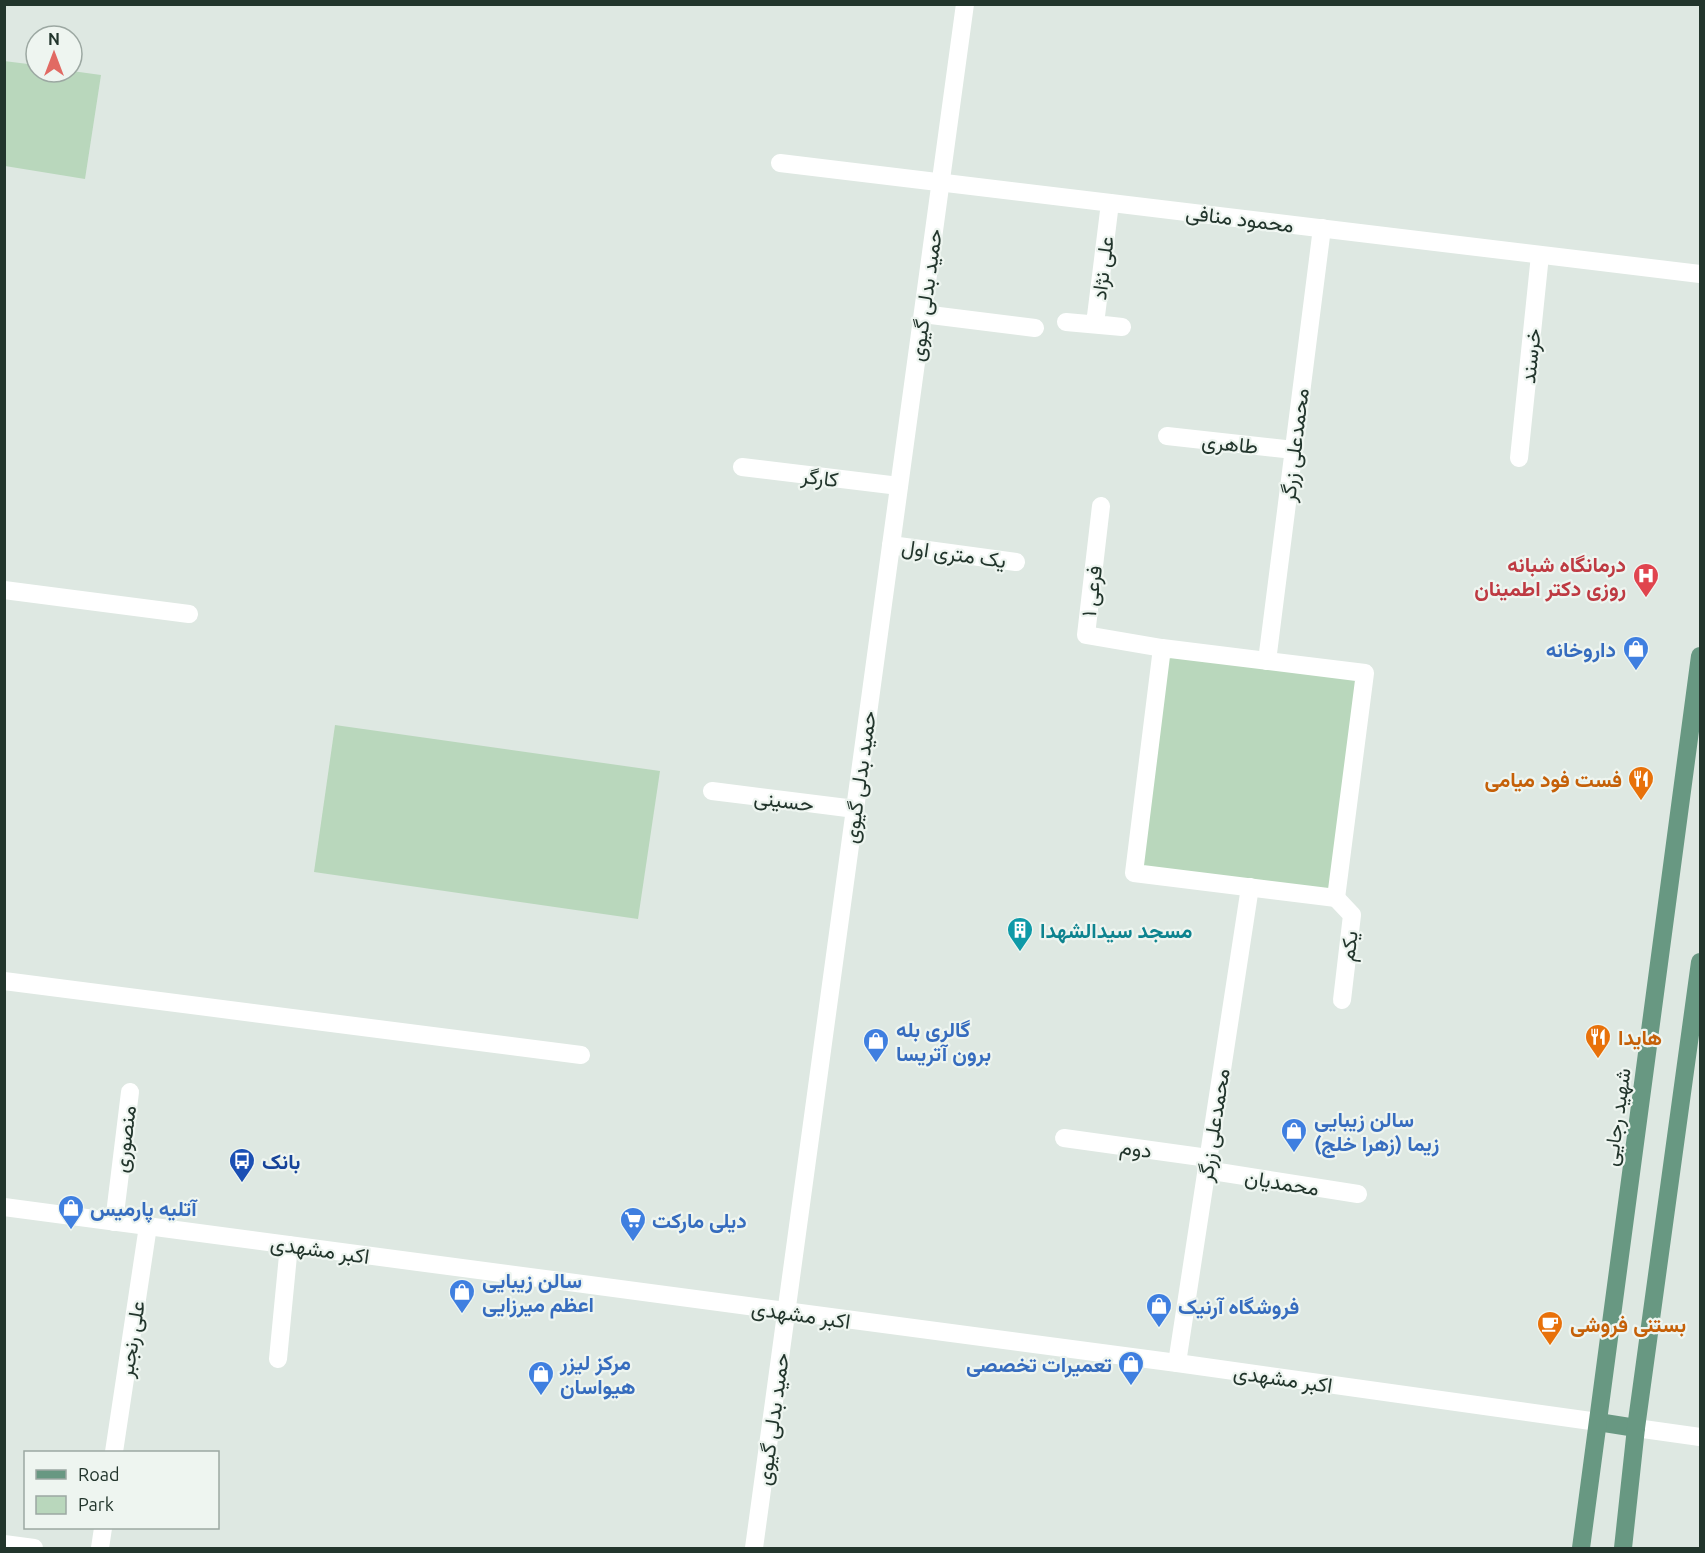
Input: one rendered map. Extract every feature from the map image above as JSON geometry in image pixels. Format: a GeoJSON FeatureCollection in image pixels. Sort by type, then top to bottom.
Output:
{"type":"FeatureCollection","features":[{"type":"Feature","properties":{"kind":"main road","name":"شهید رجایی"},"geometry":{"type":"LineString","coordinates":[[1581,1548],[1701,656]]}},
{"type":"Feature","properties":{"kind":"main road"},"geometry":{"type":"LineString","coordinates":[[1623,1548],[1636,1428],[1701,962]]}},
{"type":"Feature","properties":{"kind":"main road"},"geometry":{"type":"LineString","coordinates":[[1598,1422],[1636,1428]]}},
{"type":"Feature","properties":{"kind":"street","name":"حمید بدلی گیوی"},"geometry":{"type":"LineString","coordinates":[[754,1548],[965,4]]}},
{"type":"Feature","properties":{"kind":"street","name":"محمود منافی"},"geometry":{"type":"LineString","coordinates":[[780,163],[1701,274]]}},
{"type":"Feature","properties":{"kind":"street","name":"علی نژاد"},"geometry":{"type":"LineString","coordinates":[[1066,322],[1122,327],[1095,324],[1110,203]]}},
{"type":"Feature","properties":{"kind":"street","name":"محمدعلی زرگر"},"geometry":{"type":"LineString","coordinates":[[1267,661],[1322,228]]}},
{"type":"Feature","properties":{"kind":"street","name":"خرسند"},"geometry":{"type":"LineString","coordinates":[[1519,458],[1540,255]]}},
{"type":"Feature","properties":{"kind":"street"},"geometry":{"type":"LineString","coordinates":[[923,314],[1035,327]]}},
{"type":"Feature","properties":{"kind":"street","name":"طاهری"},"geometry":{"type":"LineString","coordinates":[[1167,436],[1294,450]]}},
{"type":"Feature","properties":{"kind":"street","name":"کارگر"},"geometry":{"type":"LineString","coordinates":[[742,467],[899,486]]}},
{"type":"Feature","properties":{"kind":"street","name":"فرعی ۱"},"geometry":{"type":"LineString","coordinates":[[1101,506],[1086,635],[1162,648]]}},
{"type":"Feature","properties":{"kind":"street","name":"یک متری اول"},"geometry":{"type":"LineString","coordinates":[[891,545],[1016,562]]}},
{"type":"Feature","properties":{"kind":"street"},"geometry":{"type":"LineString","coordinates":[[4,590],[189,614]]}},
{"type":"Feature","properties":{"kind":"street"},"geometry":{"type":"LineString","coordinates":[[1162,648],[1267,661],[1365,673],[1336,898],[1134,873],[1162,648]]}},
{"type":"Feature","properties":{"kind":"street","name":"حسینی"},"geometry":{"type":"LineString","coordinates":[[712,791],[855,809]]}},
{"type":"Feature","properties":{"kind":"street","name":"محمدعلی زرگر"},"geometry":{"type":"LineString","coordinates":[[1177,1363],[1250,887]]}},
{"type":"Feature","properties":{"kind":"street","name":"یکم"},"geometry":{"type":"LineString","coordinates":[[1336,898],[1352,915],[1342,1000]]}},
{"type":"Feature","properties":{"kind":"street"},"geometry":{"type":"LineString","coordinates":[[4,981],[580,1055]]}},
{"type":"Feature","properties":{"kind":"street","name":"منصوری"},"geometry":{"type":"LineString","coordinates":[[114,1222],[130,1092]]}},
{"type":"Feature","properties":{"kind":"street","name":"دوم"},"geometry":{"type":"LineString","coordinates":[[1064,1138],[1207,1164]]}},
{"type":"Feature","properties":{"kind":"street","name":"محمدیان"},"geometry":{"type":"LineString","coordinates":[[1207,1164],[1358,1194]]}},
{"type":"Feature","properties":{"kind":"street","name":"اکبر مشهدی"},"geometry":{"type":"LineString","coordinates":[[4,1207],[1177,1363],[1598,1422]]}},
{"type":"Feature","properties":{"kind":"street","name":"علی رنجبر"},"geometry":{"type":"LineString","coordinates":[[114,1451],[148,1227]]}},
{"type":"Feature","properties":{"kind":"street"},"geometry":{"type":"LineString","coordinates":[[278,1359],[289,1245]]}},
{"type":"Feature","properties":{"kind":"street"},"geometry":{"type":"LineString","coordinates":[[1636,1428],[1701,1437]]}},
{"type":"Feature","properties":{"kind":"street"},"geometry":{"type":"LineString","coordinates":[[100,1548],[103,1529]]}},
{"type":"Feature","properties":{"kind":"street"},"geometry":{"type":"LineString","coordinates":[[4,1544],[34,1548]]}},
{"type":"Feature","properties":{"kind":"green space"},"geometry":{"type":"Polygon","coordinates":[[[4,61],[24,64],[24,84],[84,84],[84,73],[101,75],[85,179],[5,166],[4,61]]]}},
{"type":"Feature","properties":{"kind":"green space"},"geometry":{"type":"Polygon","coordinates":[[[1166,649],[1368,677],[1336,898],[1136,872],[1166,649]]]}},
{"type":"Feature","properties":{"kind":"green space"},"geometry":{"type":"Polygon","coordinates":[[[335,725],[660,771],[638,919],[314,872],[335,725]]]}},
{"type":"Feature","properties":{"kind":"place","name":"درمانگاه شبانه روزی دکتر اطمینان"},"geometry":{"type":"Point","coordinates":[1646,599]}},
{"type":"Feature","properties":{"kind":"place","name":"داروخانه"},"geometry":{"type":"Point","coordinates":[1636,672]}},
{"type":"Feature","properties":{"kind":"place","name":"فست فود میامی"},"geometry":{"type":"Point","coordinates":[1641,802]}},
{"type":"Feature","properties":{"kind":"place","name":"مسجد سیدالشهدا"},"geometry":{"type":"Point","coordinates":[1020,953]}},
{"type":"Feature","properties":{"kind":"place","name":"هایدا"},"geometry":{"type":"Point","coordinates":[1598,1060]}},
{"type":"Feature","properties":{"kind":"place","name":"گالری بله برون آتریسا"},"geometry":{"type":"Point","coordinates":[876,1064]}},
{"type":"Feature","properties":{"kind":"place","name":"سالن زیبایی زیما (زهرا خلج)"},"geometry":{"type":"Point","coordinates":[1294,1154]}},
{"type":"Feature","properties":{"kind":"place","name":"بانک"},"geometry":{"type":"Point","coordinates":[242,1184]}},
{"type":"Feature","properties":{"kind":"place","name":"آتلیه پارمیس"},"geometry":{"type":"Point","coordinates":[71,1231]}},
{"type":"Feature","properties":{"kind":"place","name":"دیلی مارکت"},"geometry":{"type":"Point","coordinates":[633,1243]}},
{"type":"Feature","properties":{"kind":"place","name":"سالن زیبایی اعظم میرزایی"},"geometry":{"type":"Point","coordinates":[462,1315]}},
{"type":"Feature","properties":{"kind":"place","name":"فروشگاه آرنیک"},"geometry":{"type":"Point","coordinates":[1159,1329]}},
{"type":"Feature","properties":{"kind":"place","name":"بستنی فروشی"},"geometry":{"type":"Point","coordinates":[1550,1347]}},
{"type":"Feature","properties":{"kind":"place","name":"تعمیرات تخصصی"},"geometry":{"type":"Point","coordinates":[1131,1387]}},
{"type":"Feature","properties":{"kind":"place","name":"مرکز لیزر هیواسان"},"geometry":{"type":"Point","coordinates":[541,1397]}}]}
